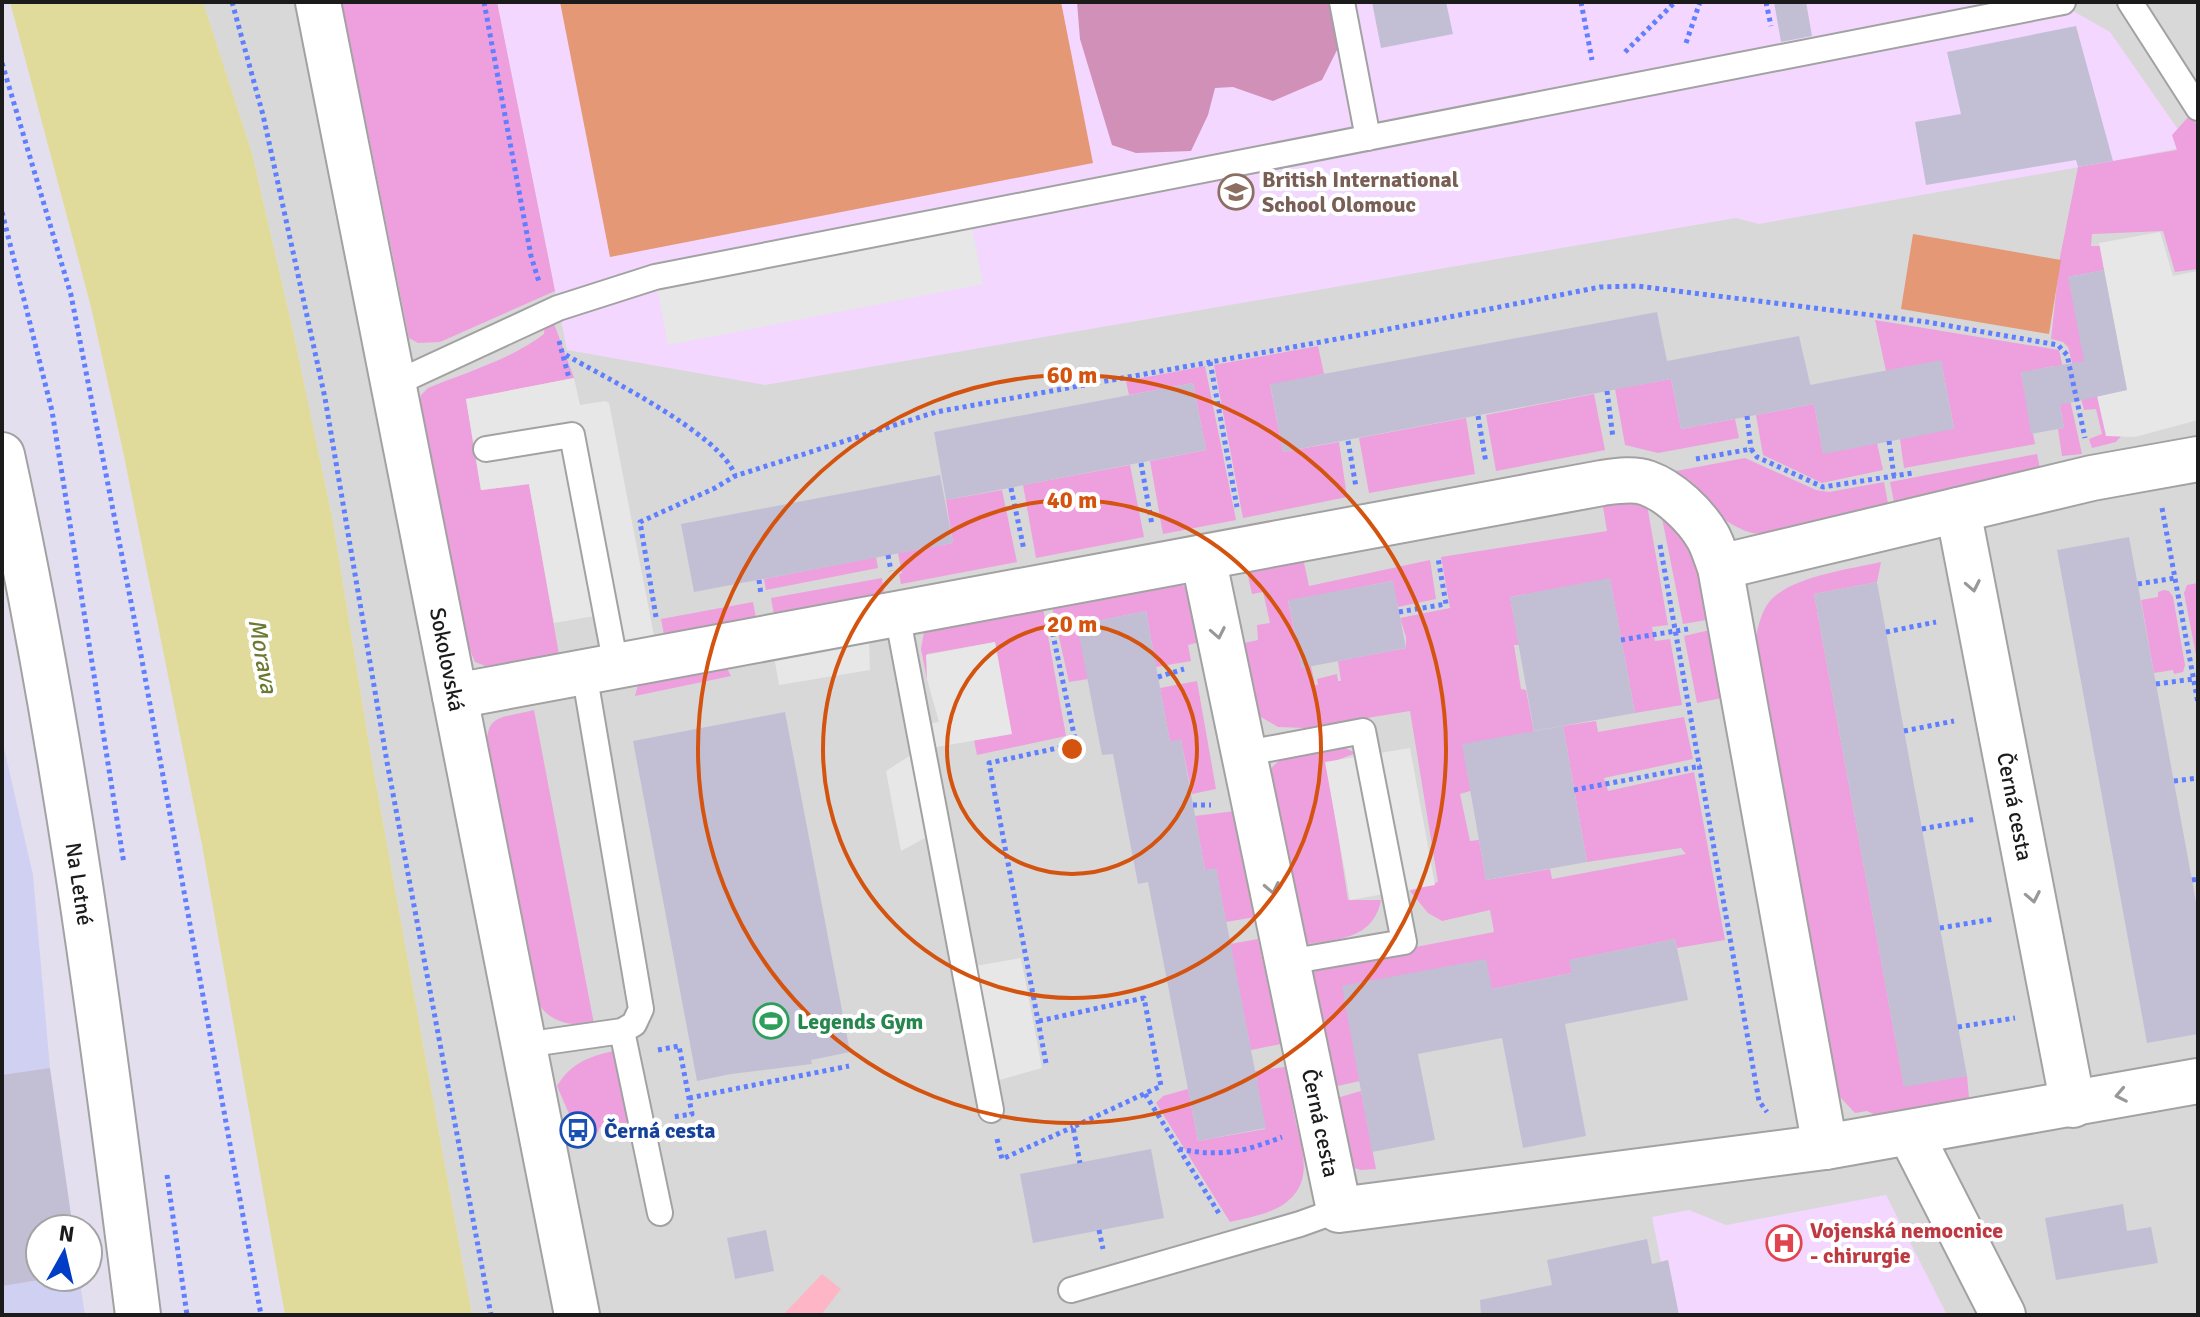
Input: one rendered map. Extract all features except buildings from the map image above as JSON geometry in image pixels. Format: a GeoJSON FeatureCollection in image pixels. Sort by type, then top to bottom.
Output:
{"type":"FeatureCollection","features":[{"type":"Feature","properties":{"kind":"street","name":"Sokolovská"},"geometry":{"type":"LineString","coordinates":[[318,2],[577,1315]]}},
{"type":"Feature","properties":{"kind":"street","name":"Na Letné"},"geometry":{"type":"LineString","coordinates":[[2,455],[54,721],[96,986],[138,1315]]}},
{"type":"Feature","properties":{"kind":"street"},"geometry":{"type":"LineString","coordinates":[[1720,567],[2092,478],[2198,459]]}},
{"type":"Feature","properties":{"kind":"street"},"geometry":{"type":"LineString","coordinates":[[455,696],[663,657],[894,594],[1203,557],[1622,480],[1646,483],[1673,498],[1708,537],[1720,567],[1825,1147]]}},
{"type":"Feature","properties":{"kind":"street","name":"Černá cesta"},"geometry":{"type":"LineString","coordinates":[[1958,510],[2073,1105]]}},
{"type":"Feature","properties":{"kind":"street","name":"Černá cesta"},"geometry":{"type":"LineString","coordinates":[[1203,557],[1339,1210],[1825,1147],[2198,1081]]}},
{"type":"Feature","properties":{"kind":"street"},"geometry":{"type":"LineString","coordinates":[[1910,1133],[2003,1315]]}},
{"type":"Feature","properties":{"kind":"lane"},"geometry":{"type":"LineString","coordinates":[[1342,2],[1368,138]]}},
{"type":"Feature","properties":{"kind":"lane"},"geometry":{"type":"LineString","coordinates":[[2130,2],[2198,108]]}},
{"type":"Feature","properties":{"kind":"lane"},"geometry":{"type":"LineString","coordinates":[[394,384],[548,313],[655,277],[1368,138],[1597,87],[2055,3]]}},
{"type":"Feature","properties":{"kind":"lane"},"geometry":{"type":"LineString","coordinates":[[486,449],[572,435],[641,1009],[634,1024],[622,1031],[524,1045]]}},
{"type":"Feature","properties":{"kind":"lane"},"geometry":{"type":"LineString","coordinates":[[894,594],[991,1110]]}},
{"type":"Feature","properties":{"kind":"lane"},"geometry":{"type":"LineString","coordinates":[[1242,754],[1363,731],[1404,942],[1288,962]]}},
{"type":"Feature","properties":{"kind":"lane"},"geometry":{"type":"LineString","coordinates":[[622,1031],[660,1213]]}},
{"type":"Feature","properties":{"kind":"lane"},"geometry":{"type":"LineString","coordinates":[[1071,1290],[1339,1210]]}},
{"type":"Feature","properties":{"kind":"path"},"geometry":{"type":"LineString","coordinates":[[232,2],[263,115],[325,398],[387,762],[491,1315]]}},
{"type":"Feature","properties":{"kind":"path"},"geometry":{"type":"LineString","coordinates":[[484,2],[531,256],[548,313]]}},
{"type":"Feature","properties":{"kind":"path"},"geometry":{"type":"LineString","coordinates":[[1581,2],[1597,87]]}},
{"type":"Feature","properties":{"kind":"path"},"geometry":{"type":"LineString","coordinates":[[1597,87],[1675,2]]}},
{"type":"Feature","properties":{"kind":"path"},"geometry":{"type":"LineString","coordinates":[[2,63],[71,295],[137,633],[261,1315]]}},
{"type":"Feature","properties":{"kind":"path"},"geometry":{"type":"LineString","coordinates":[[663,657],[640,522],[735,476],[936,412],[1600,287],[1637,286],[1927,322],[2049,343],[2064,349],[2092,478]]}},
{"type":"Feature","properties":{"kind":"path"},"geometry":{"type":"LineString","coordinates":[[565,355],[696,432],[723,454],[735,476]]}},
{"type":"Feature","properties":{"kind":"path"},"geometry":{"type":"LineString","coordinates":[[1210,362],[1237,510]]}},
{"type":"Feature","properties":{"kind":"path"},"geometry":{"type":"LineString","coordinates":[[1607,391],[1615,453]]}},
{"type":"Feature","properties":{"kind":"path"},"geometry":{"type":"LineString","coordinates":[[1478,416],[1488,477]]}},
{"type":"Feature","properties":{"kind":"path"},"geometry":{"type":"LineString","coordinates":[[1747,416],[1751,449],[1757,457],[1823,487],[1925,471]]}},
{"type":"Feature","properties":{"kind":"path"},"geometry":{"type":"LineString","coordinates":[[1348,441],[1358,502]]}},
{"type":"Feature","properties":{"kind":"path"},"geometry":{"type":"LineString","coordinates":[[1889,441],[1894,476]]}},
{"type":"Feature","properties":{"kind":"path"},"geometry":{"type":"LineString","coordinates":[[1685,461],[1751,449]]}},
{"type":"Feature","properties":{"kind":"path"},"geometry":{"type":"LineString","coordinates":[[1141,463],[1152,525]]}},
{"type":"Feature","properties":{"kind":"path"},"geometry":{"type":"LineString","coordinates":[[1011,488],[1025,554]]}},
{"type":"Feature","properties":{"kind":"path"},"geometry":{"type":"LineString","coordinates":[[2162,505],[2198,703]]}},
{"type":"Feature","properties":{"kind":"path"},"geometry":{"type":"LineString","coordinates":[[1659,539],[1759,1101],[1775,1121]]}},
{"type":"Feature","properties":{"kind":"path"},"geometry":{"type":"LineString","coordinates":[[1399,612],[1446,604],[1436,548]]}},
{"type":"Feature","properties":{"kind":"path"},"geometry":{"type":"LineString","coordinates":[[888,555],[894,594]]}},
{"type":"Feature","properties":{"kind":"path"},"geometry":{"type":"LineString","coordinates":[[2138,584],[2175,578]]}},
{"type":"Feature","properties":{"kind":"path"},"geometry":{"type":"LineString","coordinates":[[759,580],[761,596]]}},
{"type":"Feature","properties":{"kind":"path"},"geometry":{"type":"LineString","coordinates":[[1046,1063],[989,763],[1076,744],[1051,622]]}},
{"type":"Feature","properties":{"kind":"path"},"geometry":{"type":"LineString","coordinates":[[1621,640],[1655,634]]}},
{"type":"Feature","properties":{"kind":"path"},"geometry":{"type":"LineString","coordinates":[[1158,677],[1192,667]]}},
{"type":"Feature","properties":{"kind":"path"},"geometry":{"type":"LineString","coordinates":[[2156,684],[2194,679]]}},
{"type":"Feature","properties":{"kind":"path"},"geometry":{"type":"LineString","coordinates":[[1904,731],[1960,720]]}},
{"type":"Feature","properties":{"kind":"path"},"geometry":{"type":"LineString","coordinates":[[1574,790],[1701,766]]}},
{"type":"Feature","properties":{"kind":"path"},"geometry":{"type":"LineString","coordinates":[[2174,781],[2198,778]]}},
{"type":"Feature","properties":{"kind":"path"},"geometry":{"type":"LineString","coordinates":[[1922,829],[1991,817]]}},
{"type":"Feature","properties":{"kind":"path"},"geometry":{"type":"LineString","coordinates":[[1940,928],[1995,918]]}},
{"type":"Feature","properties":{"kind":"path"},"geometry":{"type":"LineString","coordinates":[[997,1136],[1002,1159],[1161,1086],[1144,998],[1039,1021]]}},
{"type":"Feature","properties":{"kind":"path"},"geometry":{"type":"LineString","coordinates":[[661,1120],[692,1114],[679,1046],[669,1049]]}},
{"type":"Feature","properties":{"kind":"path"},"geometry":{"type":"LineString","coordinates":[[689,1098],[849,1066]]}},
{"type":"Feature","properties":{"kind":"path"},"geometry":{"type":"LineString","coordinates":[[1144,1094],[1221,1216]]}},
{"type":"Feature","properties":{"kind":"path"},"geometry":{"type":"LineString","coordinates":[[1073,1127],[1080,1163]]}},
{"type":"Feature","properties":{"kind":"path"},"geometry":{"type":"LineString","coordinates":[[1179,1149],[1222,1154],[1255,1147],[1292,1131]]}},
{"type":"Feature","properties":{"kind":"path"},"geometry":{"type":"LineString","coordinates":[[1099,1230],[1105,1259]]}},
{"type":"Feature","properties":{"kind":"shaded area"},"geometry":{"type":"Polygon","coordinates":[[[203,2],[2198,2],[2198,1315],[472,1315],[371,756],[333,522],[252,153],[203,2]]]}},
{"type":"Feature","properties":{"kind":"shaded area"},"geometry":{"type":"Polygon","coordinates":[[[342,2],[497,2],[555,291],[440,342],[418,343],[409,338],[342,2]]]}},
{"type":"Feature","properties":{"kind":"shaded area","name":"British International School Olomouc"},"geometry":{"type":"Polygon","coordinates":[[[497,2],[2070,2],[2073,11],[2110,32],[2182,135],[2180,148],[1759,224],[1736,218],[765,385],[567,350],[497,2]]]}},
{"type":"Feature","properties":{"kind":"shaded area"},"geometry":{"type":"Polygon","coordinates":[[[560,2],[1061,2],[1093,163],[610,257],[560,2]]]}},
{"type":"Feature","properties":{"kind":"shaded area"},"geometry":{"type":"Polygon","coordinates":[[[1077,2],[1328,2],[1339,46],[1322,80],[1273,101],[1233,87],[1215,88],[1208,115],[1191,151],[1136,153],[1112,145],[1080,39],[1077,2]]]}},
{"type":"Feature","properties":{"kind":"shaded area"},"geometry":{"type":"Polygon","coordinates":[[[2190,115],[2198,127],[2198,269],[2175,272],[2163,231],[2092,234],[2091,246],[2102,246],[2104,270],[2068,277],[2103,395],[2122,435],[2116,442],[2092,448],[2089,439],[2102,434],[2096,409],[2084,410],[2068,347],[2051,339],[2060,257],[2078,167],[2177,150],[2172,135],[2190,115]]]}},
{"type":"Feature","properties":{"kind":"shaded area"},"geometry":{"type":"Polygon","coordinates":[[[970,216],[983,284],[668,345],[655,277],[970,216]]]}},
{"type":"Feature","properties":{"kind":"shaded area"},"geometry":{"type":"Polygon","coordinates":[[[2160,232],[2173,276],[2198,271],[2198,420],[2135,437],[2106,436],[2097,396],[2127,390],[2099,243],[2160,232]]]}},
{"type":"Feature","properties":{"kind":"shaded area"},"geometry":{"type":"Polygon","coordinates":[[[1913,234],[2061,260],[2049,334],[1901,309],[1913,234]]]}},
{"type":"Feature","properties":{"kind":"shaded area"},"geometry":{"type":"Polygon","coordinates":[[[552,318],[574,378],[466,399],[481,490],[529,484],[560,660],[496,670],[475,662],[463,633],[419,403],[421,395],[428,388],[503,358],[531,343],[544,334],[545,323],[552,318]]]}},
{"type":"Feature","properties":{"kind":"shaded area"},"geometry":{"type":"Polygon","coordinates":[[[1875,320],[2059,350],[2082,454],[2062,456],[2058,429],[2064,428],[2053,366],[2021,373],[2035,444],[1904,468],[1900,439],[1954,428],[1941,361],[1886,371],[1875,320]]]}},
{"type":"Feature","properties":{"kind":"shaded area"},"geometry":{"type":"Polygon","coordinates":[[[1318,346],[1324,374],[1270,385],[1283,452],[1339,442],[1347,497],[1243,518],[1214,365],[1318,346]]]}},
{"type":"Feature","properties":{"kind":"shaded area"},"geometry":{"type":"Polygon","coordinates":[[[1205,366],[1236,520],[1163,534],[1150,461],[1206,450],[1193,383],[1129,395],[1126,381],[1205,366]]]}},
{"type":"Feature","properties":{"kind":"shaded area"},"geometry":{"type":"Polygon","coordinates":[[[574,378],[580,405],[609,403],[655,641],[625,646],[618,612],[554,623],[529,484],[481,490],[466,399],[574,378]]]}},
{"type":"Feature","properties":{"kind":"shaded area"},"geometry":{"type":"Polygon","coordinates":[[[1671,379],[1681,429],[1735,419],[1739,438],[1658,453],[1625,445],[1615,389],[1671,379]]]}},
{"type":"Feature","properties":{"kind":"shaded area"},"geometry":{"type":"Polygon","coordinates":[[[1594,394],[1605,450],[1496,471],[1486,415],[1594,394]]]}},
{"type":"Feature","properties":{"kind":"shaded area"},"geometry":{"type":"Polygon","coordinates":[[[1814,404],[1823,453],[1877,443],[1883,470],[1822,483],[1763,455],[1756,415],[1814,404]]]}},
{"type":"Feature","properties":{"kind":"shaded area"},"geometry":{"type":"Polygon","coordinates":[[[1466,418],[1475,474],[1369,493],[1359,438],[1466,418]]]}},
{"type":"Feature","properties":{"kind":"shaded area"},"geometry":{"type":"Polygon","coordinates":[[[2037,454],[2041,474],[1895,507],[1890,482],[2037,454]]]}},
{"type":"Feature","properties":{"kind":"shaded area"},"geometry":{"type":"Polygon","coordinates":[[[1745,458],[1816,490],[1829,492],[1884,482],[1889,509],[1798,531],[1749,532],[1718,515],[1675,475],[1676,471],[1745,458]]]}},
{"type":"Feature","properties":{"kind":"shaded area"},"geometry":{"type":"Polygon","coordinates":[[[1130,465],[1144,537],[1036,558],[1023,485],[1130,465]]]}},
{"type":"Feature","properties":{"kind":"shaded area"},"geometry":{"type":"Polygon","coordinates":[[[1002,490],[1017,562],[901,584],[898,553],[953,543],[946,500],[1002,490]]]}},
{"type":"Feature","properties":{"kind":"shaded area"},"geometry":{"type":"Polygon","coordinates":[[[1602,501],[1647,505],[1668,625],[1652,627],[1655,641],[1670,639],[1682,705],[1635,713],[1610,579],[1510,597],[1519,645],[1514,645],[1521,689],[1526,690],[1534,732],[1470,791],[1460,794],[1470,841],[1479,840],[1486,880],[1550,869],[1552,879],[1686,854],[1681,848],[1587,862],[1563,726],[1596,721],[1598,732],[1684,717],[1693,759],[1604,778],[1608,791],[1694,772],[1725,940],[1677,948],[1675,939],[1570,960],[1572,973],[1492,989],[1360,1081],[1324,1089],[1303,983],[1311,967],[1494,932],[1490,910],[1442,921],[1428,913],[1410,891],[1438,882],[1410,711],[1305,728],[1278,727],[1256,714],[1234,645],[1258,640],[1257,625],[1270,623],[1263,592],[1252,594],[1248,576],[1251,568],[1303,558],[1309,586],[1430,560],[1436,599],[1398,607],[1392,581],[1288,601],[1302,668],[1311,666],[1315,685],[1318,685],[1317,679],[1337,674],[1338,681],[1341,681],[1338,661],[1406,648],[1400,618],[1450,608],[1441,557],[1607,531],[1602,501]]]}},
{"type":"Feature","properties":{"kind":"shaded area"},"geometry":{"type":"Polygon","coordinates":[[[1661,513],[1695,549],[1712,619],[1683,624],[1661,513]]]}},
{"type":"Feature","properties":{"kind":"shaded area"},"geometry":{"type":"Polygon","coordinates":[[[876,557],[878,568],[766,590],[764,579],[876,557]]]}},
{"type":"Feature","properties":{"kind":"shaded area"},"geometry":{"type":"Polygon","coordinates":[[[1881,562],[1877,582],[1814,594],[1904,1086],[1967,1076],[1969,1098],[1878,1116],[1867,1111],[1855,1113],[1839,1096],[1831,1076],[1754,649],[1765,608],[1784,590],[1824,574],[1881,562]]]}},
{"type":"Feature","properties":{"kind":"shaded area"},"geometry":{"type":"Polygon","coordinates":[[[882,578],[885,600],[775,621],[771,598],[882,578]]]}},
{"type":"Feature","properties":{"kind":"shaded area"},"geometry":{"type":"Polygon","coordinates":[[[2198,583],[2198,665],[2184,593],[2187,585],[2198,583]]]}},
{"type":"Feature","properties":{"kind":"shaded area"},"geometry":{"type":"Polygon","coordinates":[[[1179,584],[1189,588],[1207,640],[1188,645],[1191,661],[1156,667],[1146,611],[1078,625],[1088,679],[1069,682],[1052,606],[1179,584]]]}},
{"type":"Feature","properties":{"kind":"shaded area"},"geometry":{"type":"Polygon","coordinates":[[[2164,590],[2173,597],[2185,665],[2183,672],[2174,674],[2173,670],[2154,673],[2141,600],[2158,597],[2158,592],[2164,590]]]}},
{"type":"Feature","properties":{"kind":"shaded area"},"geometry":{"type":"Polygon","coordinates":[[[753,602],[757,623],[665,640],[661,619],[753,602]]]}},
{"type":"Feature","properties":{"kind":"shaded area"},"geometry":{"type":"Polygon","coordinates":[[[1043,608],[1066,736],[977,755],[974,740],[999,736],[995,642],[927,654],[927,679],[921,649],[924,632],[932,627],[1043,608]]]}},
{"type":"Feature","properties":{"kind":"shaded area"},"geometry":{"type":"Polygon","coordinates":[[[1714,629],[1722,698],[1697,703],[1684,636],[1714,629]]]}},
{"type":"Feature","properties":{"kind":"shaded area"},"geometry":{"type":"Polygon","coordinates":[[[869,641],[870,670],[779,685],[774,656],[869,641]]]}},
{"type":"Feature","properties":{"kind":"shaded area"},"geometry":{"type":"Polygon","coordinates":[[[995,642],[1012,734],[931,748],[927,724],[939,722],[927,679],[926,655],[995,642]]]}},
{"type":"Feature","properties":{"kind":"shaded area"},"geometry":{"type":"Polygon","coordinates":[[[726,666],[731,676],[635,696],[638,685],[726,666]]]}},
{"type":"Feature","properties":{"kind":"shaded area"},"geometry":{"type":"Polygon","coordinates":[[[1197,681],[1216,789],[1192,794],[1181,740],[1170,742],[1160,688],[1197,681]]]}},
{"type":"Feature","properties":{"kind":"shaded area"},"geometry":{"type":"Polygon","coordinates":[[[534,710],[594,1024],[560,1021],[547,1013],[535,999],[488,756],[488,732],[496,720],[534,710]]]}},
{"type":"Feature","properties":{"kind":"shaded area"},"geometry":{"type":"Polygon","coordinates":[[[2,739],[33,875],[50,1068],[41,1213],[24,1213],[24,1293],[82,1293],[85,1315],[2,1315],[2,739]]]}},
{"type":"Feature","properties":{"kind":"shaded area"},"geometry":{"type":"Polygon","coordinates":[[[1345,748],[1356,753],[1327,764],[1348,900],[1381,900],[1377,913],[1361,931],[1339,939],[1302,945],[1270,770],[1289,756],[1345,748]]]}},
{"type":"Feature","properties":{"kind":"shaded area"},"geometry":{"type":"Polygon","coordinates":[[[1410,748],[1435,885],[1350,900],[1325,762],[1410,748]]]}},
{"type":"Feature","properties":{"kind":"shaded area"},"geometry":{"type":"Polygon","coordinates":[[[911,755],[925,838],[901,851],[886,771],[911,755]]]}},
{"type":"Feature","properties":{"kind":"shaded area"},"geometry":{"type":"Polygon","coordinates":[[[1235,811],[1255,917],[1226,922],[1216,869],[1205,870],[1195,816],[1235,811]]]}},
{"type":"Feature","properties":{"kind":"shaded area"},"geometry":{"type":"Polygon","coordinates":[[[1258,939],[1281,1044],[1251,1050],[1230,944],[1258,939]]]}},
{"type":"Feature","properties":{"kind":"shaded area"},"geometry":{"type":"Polygon","coordinates":[[[1021,958],[1042,1068],[996,1081],[975,966],[1021,958]]]}},
{"type":"Feature","properties":{"kind":"shaded area"},"geometry":{"type":"Polygon","coordinates":[[[613,1051],[629,1119],[625,1124],[600,1127],[593,1142],[589,1127],[576,1130],[557,1086],[581,1062],[613,1051]]]}},
{"type":"Feature","properties":{"kind":"shaded area"},"geometry":{"type":"Polygon","coordinates":[[[1285,1067],[1303,1153],[1301,1183],[1289,1200],[1276,1209],[1230,1222],[1156,1103],[1163,1096],[1188,1089],[1198,1141],[1265,1129],[1255,1071],[1285,1067]]]}},
{"type":"Feature","properties":{"kind":"shaded area"},"geometry":{"type":"Polygon","coordinates":[[[1361,1091],[1376,1169],[1350,1167],[1326,1101],[1361,1091]]]}},
{"type":"Feature","properties":{"kind":"shaded area","name":"Vojenská nemocnice - chirurgie"},"geometry":{"type":"Polygon","coordinates":[[[1886,1195],[1947,1315],[1679,1315],[1668,1260],[1661,1262],[1652,1217],[1689,1210],[1726,1225],[1886,1195]]]}},
{"type":"Feature","properties":{"kind":"shaded area"},"geometry":{"type":"Polygon","coordinates":[[[822,1274],[841,1289],[821,1315],[783,1315],[822,1274]]]}},
{"type":"Feature","properties":{"kind":"water","name":"Morava"},"geometry":{"type":"Polygon","coordinates":[[[10,2],[203,2],[252,153],[333,522],[371,756],[472,1315],[285,1315],[202,845],[123,451],[91,307],[10,2]]]}},
{"type":"Feature","properties":{"kind":"place","name":"British International School Olomouc"},"geometry":{"type":"Point","coordinates":[1236,192]}},
{"type":"Feature","properties":{"kind":"place","name":"Legends Gym"},"geometry":{"type":"Point","coordinates":[771,1021]}},
{"type":"Feature","properties":{"kind":"place","name":"Černá cesta"},"geometry":{"type":"Point","coordinates":[578,1130]}},
{"type":"Feature","properties":{"kind":"place","name":"Vojenská nemocnice - chirurgie"},"geometry":{"type":"Point","coordinates":[1784,1243]}}]}
